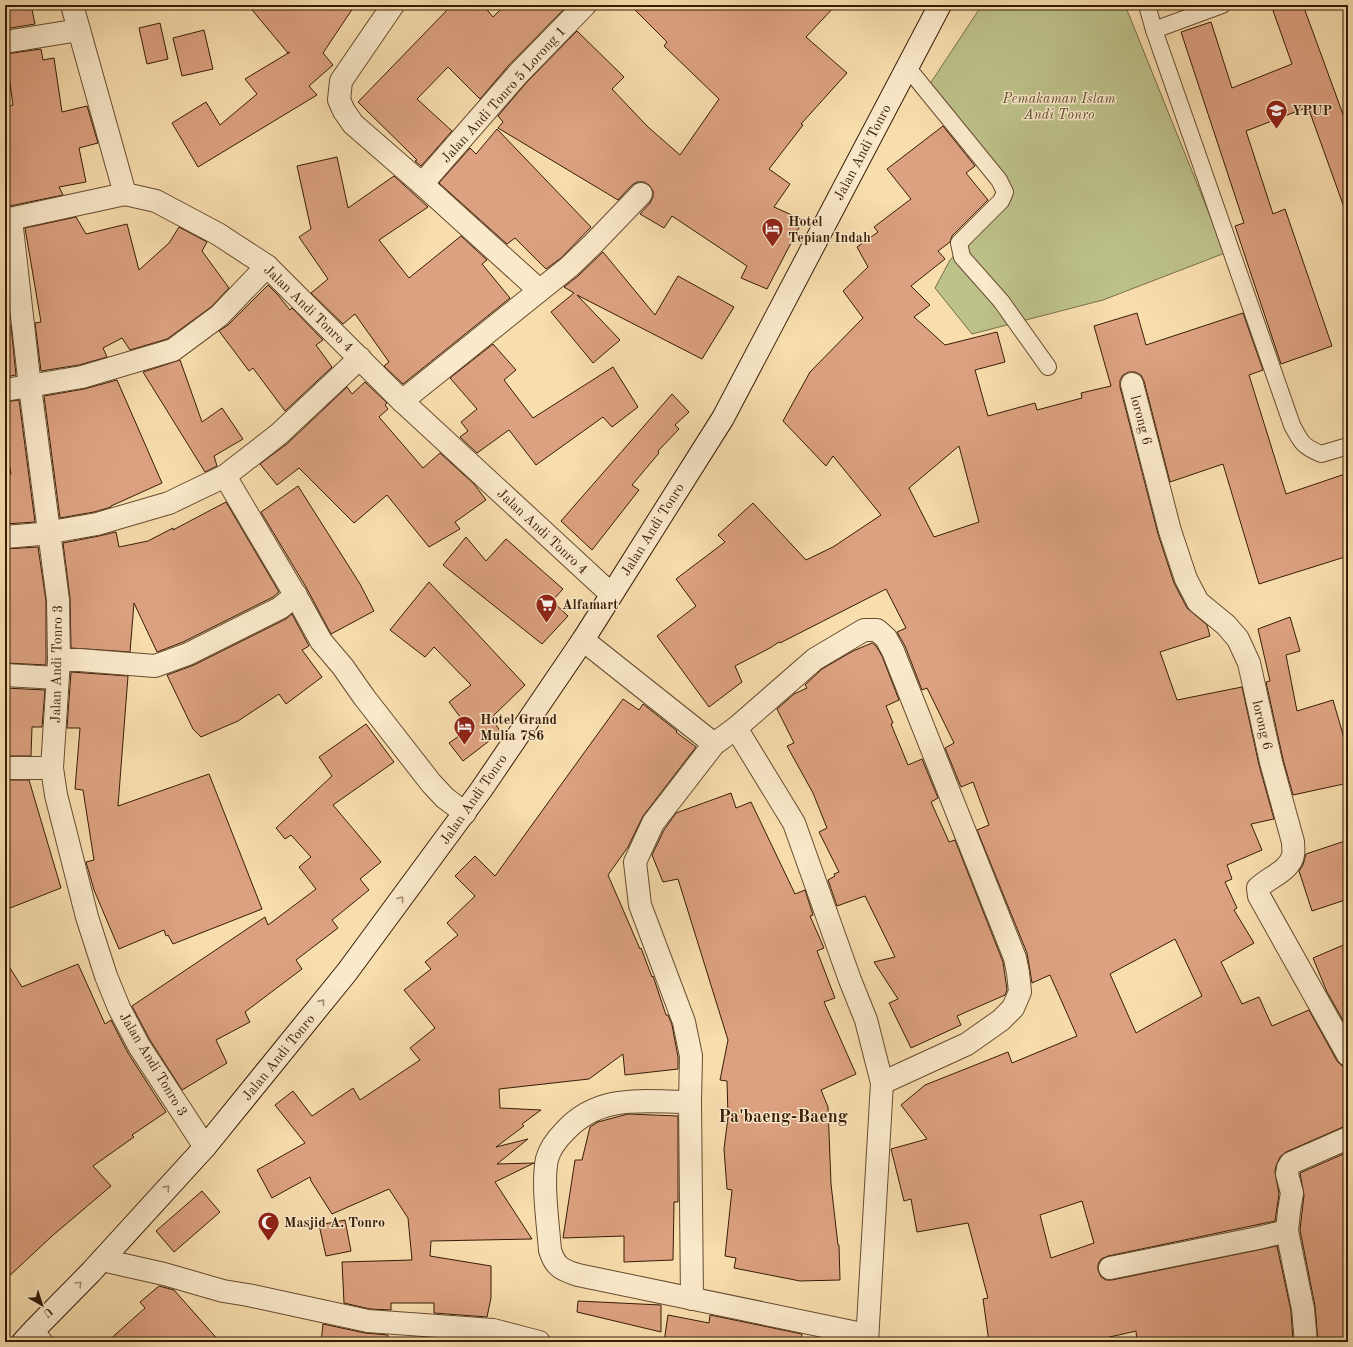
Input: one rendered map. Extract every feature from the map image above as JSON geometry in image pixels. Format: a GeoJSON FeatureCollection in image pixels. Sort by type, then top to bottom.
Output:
{"type":"FeatureCollection","features":[{"type":"Feature","properties":{"kind":"street"},"geometry":{"type":"LineString","coordinates":[[72,5],[125,194]]}},
{"type":"Feature","properties":{"kind":"street"},"geometry":{"type":"LineString","coordinates":[[393,5],[341,81],[339,100],[344,111],[353,124],[539,290]]}},
{"type":"Feature","properties":{"kind":"street","name":"Jalan Andi Tonro 5 Lorong 1"},"geometry":{"type":"LineString","coordinates":[[422,184],[518,74],[585,5]]}},
{"type":"Feature","properties":{"kind":"street","name":"Jalan Andi Tonro"},"geometry":{"type":"LineString","coordinates":[[34,1338],[205,1146],[347,972],[465,812],[583,640],[723,418],[940,5]]}},
{"type":"Feature","properties":{"kind":"street"},"geometry":{"type":"LineString","coordinates":[[5,42],[79,30]]}},
{"type":"Feature","properties":{"kind":"street","name":"Jalan Andi Tonro 3"},"geometry":{"type":"LineString","coordinates":[[125,194],[8,220],[58,600],[58,669],[52,768],[56,795],[87,917],[119,1008],[139,1046],[205,1146]]}},
{"type":"Feature","properties":{"kind":"street","name":"Jalan Andi Tonro 4"},"geometry":{"type":"LineString","coordinates":[[125,194],[156,200],[218,234],[267,266],[402,401],[611,594]]}},
{"type":"Feature","properties":{"kind":"street"},"geometry":{"type":"LineString","coordinates":[[402,401],[568,267],[592,246],[641,194]]}},
{"type":"Feature","properties":{"kind":"street"},"geometry":{"type":"LineString","coordinates":[[5,390],[30,387],[82,377],[173,350],[219,316],[267,266]]}},
{"type":"Feature","properties":{"kind":"street"},"geometry":{"type":"LineString","coordinates":[[5,537],[50,532],[97,524],[169,503],[225,476],[279,434],[360,358]]}},
{"type":"Feature","properties":{"kind":"street","name":"lorong 6"},"geometry":{"type":"LineString","coordinates":[[1132,384],[1170,531],[1186,579],[1198,602],[1226,625],[1238,639],[1248,663],[1271,762],[1293,842],[1293,855],[1287,867],[1264,882],[1258,888],[1259,896],[1348,1055]]}},
{"type":"Feature","properties":{"kind":"street"},"geometry":{"type":"LineString","coordinates":[[225,476],[296,595],[321,641],[342,666],[375,712],[431,783],[445,798],[465,812]]}},
{"type":"Feature","properties":{"kind":"street"},"geometry":{"type":"LineString","coordinates":[[5,675],[58,669],[100,661],[155,666],[188,654],[273,612],[296,595]]}},
{"type":"Feature","properties":{"kind":"street"},"geometry":{"type":"LineString","coordinates":[[692,1299],[691,1056],[685,1028],[640,905],[635,862],[653,823],[714,744],[736,728],[815,659],[864,630],[877,630],[886,638],[893,651],[1015,958],[1020,992],[1013,1008],[1001,1020],[967,1044],[882,1082]]}},
{"type":"Feature","properties":{"kind":"street"},"geometry":{"type":"LineString","coordinates":[[583,640],[714,744]]}},
{"type":"Feature","properties":{"kind":"street"},"geometry":{"type":"LineString","coordinates":[[690,1102],[618,1102],[595,1108],[571,1124],[555,1141],[548,1158],[546,1182],[550,1250],[552,1258],[558,1266],[578,1275],[692,1299],[867,1339],[882,1082],[866,1020],[850,980],[794,823],[736,728]]}},
{"type":"Feature","properties":{"kind":"street"},"geometry":{"type":"LineString","coordinates":[[5,768],[52,768]]}},
{"type":"Feature","properties":{"kind":"street"},"geometry":{"type":"LineString","coordinates":[[1306,1342],[1304,1309],[1288,1239],[1288,1211],[1292,1193],[1288,1168],[1291,1163],[1348,1138]]}},
{"type":"Feature","properties":{"kind":"street"},"geometry":{"type":"LineString","coordinates":[[1110,1268],[1288,1231]]}},
{"type":"Feature","properties":{"kind":"street"},"geometry":{"type":"LineString","coordinates":[[102,1260],[164,1274],[223,1291],[248,1294],[368,1321],[493,1330],[539,1342]]}},
{"type":"Feature","properties":{"kind":"lane"},"geometry":{"type":"LineString","coordinates":[[1147,5],[1154,30],[1292,425],[1301,442],[1309,450],[1321,454],[1348,446]]}},
{"type":"Feature","properties":{"kind":"lane"},"geometry":{"type":"LineString","coordinates":[[1154,30],[1222,5]]}},
{"type":"Feature","properties":{"kind":"lane"},"geometry":{"type":"LineString","coordinates":[[907,67],[999,180],[1005,192],[1001,202],[959,243],[962,256],[1001,301],[1048,367]]}},
{"type":"Feature","properties":{"kind":"green space","name":"Pemakaman Islam Andi Tonro"},"geometry":{"type":"Polygon","coordinates":[[[982,5],[1125,5],[1225,253],[1103,300],[972,334],[935,288],[950,260],[1006,199],[922,96],[982,5]]]}},
{"type":"Feature","properties":{"kind":"building"},"geometry":{"type":"Polygon","coordinates":[[[5,5],[31,5],[35,24],[5,29],[5,5]]]}},
{"type":"Feature","properties":{"kind":"building"},"geometry":{"type":"Polygon","coordinates":[[[248,5],[355,5],[323,53],[333,65],[309,86],[317,95],[198,167],[172,123],[206,102],[220,125],[257,94],[245,79],[290,52],[288,53],[248,5]]]}},
{"type":"Feature","properties":{"kind":"building"},"geometry":{"type":"Polygon","coordinates":[[[452,5],[483,5],[493,17],[505,5],[568,5],[509,65],[480,99],[448,67],[417,99],[452,131],[421,166],[415,161],[417,160],[358,102],[452,5]]]}},
{"type":"Feature","properties":{"kind":"building"},"geometry":{"type":"Polygon","coordinates":[[[630,5],[836,5],[806,37],[847,73],[801,124],[803,125],[769,169],[790,184],[774,207],[803,220],[767,289],[741,278],[747,266],[672,216],[664,228],[640,214],[650,203],[653,197],[653,191],[649,185],[644,182],[637,182],[632,185],[618,200],[498,128],[503,122],[498,116],[527,82],[577,31],[624,77],[612,89],[648,127],[680,155],[719,99],[664,46],[667,42],[630,5]]]}},
{"type":"Feature","properties":{"kind":"building"},"geometry":{"type":"Polygon","coordinates":[[[1271,5],[1303,5],[1348,128],[1348,210],[1345,210],[1308,107],[1246,131],[1273,214],[1285,209],[1332,346],[1281,364],[1235,226],[1244,223],[1181,32],[1211,22],[1232,88],[1292,64],[1271,5]]]}},
{"type":"Feature","properties":{"kind":"building"},"geometry":{"type":"Polygon","coordinates":[[[160,23],[168,59],[147,64],[139,28],[160,23]]]}},
{"type":"Feature","properties":{"kind":"building"},"geometry":{"type":"Polygon","coordinates":[[[204,30],[213,69],[182,76],[173,38],[204,30]]]}},
{"type":"Feature","properties":{"kind":"building"},"geometry":{"type":"Polygon","coordinates":[[[41,49],[43,60],[54,58],[62,112],[87,106],[98,143],[79,148],[86,182],[59,187],[63,195],[5,207],[5,107],[13,105],[6,54],[41,49]]]}},
{"type":"Feature","properties":{"kind":"building"},"geometry":{"type":"Polygon","coordinates":[[[943,126],[975,166],[966,173],[988,200],[952,236],[950,242],[938,251],[945,259],[911,286],[930,305],[914,317],[945,345],[997,332],[1005,362],[975,370],[988,416],[1035,403],[1037,410],[1082,398],[1081,393],[1111,386],[1094,326],[1137,313],[1146,345],[1243,313],[1263,370],[1249,375],[1286,494],[1348,473],[1348,556],[1259,584],[1223,464],[1170,482],[1144,381],[1141,375],[1135,372],[1129,372],[1123,375],[1120,380],[1120,387],[1158,534],[1174,583],[1187,608],[1207,625],[1210,636],[1160,652],[1177,700],[1242,687],[1259,765],[1274,819],[1251,824],[1262,850],[1227,865],[1232,879],[1225,882],[1237,908],[1234,910],[1254,943],[1221,962],[1242,1004],[1259,997],[1272,1026],[1309,1010],[1337,1061],[1342,1066],[1348,1067],[1348,1126],[1286,1152],[1280,1157],[1275,1172],[1279,1194],[1275,1221],[1108,1256],[1101,1259],[1098,1264],[1098,1270],[1101,1277],[1106,1280],[1112,1280],[1277,1246],[1291,1311],[1293,1342],[1137,1342],[1136,1331],[1088,1342],[989,1342],[983,1299],[988,1298],[968,1223],[917,1232],[911,1199],[904,1201],[891,1149],[927,1139],[901,1105],[925,1085],[1008,1052],[1012,1063],[1077,1036],[1050,975],[1032,983],[1027,953],[977,830],[989,825],[973,782],[961,787],[945,748],[954,743],[927,688],[922,690],[905,646],[897,632],[906,628],[886,589],[780,643],[779,642],[735,666],[742,682],[709,707],[657,636],[696,606],[676,579],[725,542],[718,535],[753,503],[806,560],[833,547],[881,515],[833,456],[826,466],[783,421],[810,372],[863,318],[843,291],[868,267],[857,247],[878,232],[874,227],[911,199],[887,169],[943,126]],[[959,446],[909,488],[934,537],[979,522],[959,446]],[[1175,939],[1110,974],[1136,1033],[1202,996],[1175,939]],[[1082,1201],[1040,1215],[1051,1258],[1094,1243],[1082,1201]]]}},
{"type":"Feature","properties":{"kind":"building"},"geometry":{"type":"Polygon","coordinates":[[[497,129],[591,227],[561,258],[546,269],[515,238],[507,244],[439,183],[470,148],[476,154],[497,129]]]}},
{"type":"Feature","properties":{"kind":"building"},"geometry":{"type":"Polygon","coordinates":[[[337,157],[348,208],[394,176],[428,207],[379,240],[409,278],[461,236],[487,260],[482,264],[510,298],[403,384],[384,366],[389,362],[355,314],[343,324],[311,293],[328,279],[299,237],[311,229],[297,166],[337,157]]]}},
{"type":"Feature","properties":{"kind":"building"},"geometry":{"type":"Polygon","coordinates":[[[76,217],[86,234],[127,224],[139,270],[169,243],[179,227],[207,242],[202,251],[229,288],[211,307],[167,339],[130,350],[122,338],[103,348],[107,357],[79,365],[41,371],[35,323],[41,322],[25,228],[76,217]]]}},
{"type":"Feature","properties":{"kind":"building"},"geometry":{"type":"Polygon","coordinates":[[[603,252],[655,315],[678,276],[734,307],[702,359],[577,295],[620,340],[593,363],[551,312],[574,293],[564,287],[603,252]]]}},
{"type":"Feature","properties":{"kind":"building"},"geometry":{"type":"Polygon","coordinates":[[[268,285],[290,310],[292,308],[323,340],[316,345],[332,367],[285,411],[253,368],[249,371],[219,331],[228,325],[268,285]]]}},
{"type":"Feature","properties":{"kind":"building"},"geometry":{"type":"Polygon","coordinates":[[[11,326],[16,375],[5,377],[5,327],[11,326]]]}},
{"type":"Feature","properties":{"kind":"building"},"geometry":{"type":"Polygon","coordinates":[[[493,344],[516,370],[504,380],[533,418],[613,367],[638,407],[612,427],[603,417],[536,465],[509,430],[477,453],[460,437],[468,431],[461,422],[477,409],[450,378],[493,344]]]}},
{"type":"Feature","properties":{"kind":"building"},"geometry":{"type":"Polygon","coordinates":[[[180,360],[202,422],[222,408],[243,439],[214,456],[217,466],[205,472],[143,372],[180,360]]]}},
{"type":"Feature","properties":{"kind":"building"},"geometry":{"type":"Polygon","coordinates":[[[117,380],[162,483],[111,507],[94,512],[60,518],[44,396],[84,389],[117,380]]]}},
{"type":"Feature","properties":{"kind":"building"},"geometry":{"type":"Polygon","coordinates":[[[365,382],[387,403],[385,405],[388,409],[379,417],[423,468],[440,453],[474,484],[486,500],[455,522],[460,529],[429,547],[387,495],[354,523],[299,468],[277,485],[260,464],[288,443],[347,387],[352,394],[365,382]]]}},
{"type":"Feature","properties":{"kind":"building"},"geometry":{"type":"Polygon","coordinates":[[[672,394],[689,412],[675,425],[679,429],[658,451],[659,453],[632,485],[639,490],[592,550],[561,521],[672,394]]]}},
{"type":"Feature","properties":{"kind":"building"},"geometry":{"type":"Polygon","coordinates":[[[19,400],[35,522],[5,524],[5,475],[11,474],[5,443],[5,402],[19,400]]]}},
{"type":"Feature","properties":{"kind":"building"},"geometry":{"type":"Polygon","coordinates":[[[298,486],[360,584],[374,611],[331,634],[306,587],[261,512],[298,486]]]}},
{"type":"Feature","properties":{"kind":"building"},"geometry":{"type":"Polygon","coordinates":[[[226,502],[279,592],[273,597],[183,642],[157,652],[134,603],[130,652],[71,648],[70,598],[63,543],[116,532],[119,547],[148,541],[173,528],[173,530],[226,502]]]}},
{"type":"Feature","properties":{"kind":"building"},"geometry":{"type":"Polygon","coordinates":[[[466,537],[486,561],[506,539],[563,589],[552,601],[568,616],[542,644],[443,565],[466,537]]]}},
{"type":"Feature","properties":{"kind":"building"},"geometry":{"type":"Polygon","coordinates":[[[38,547],[46,601],[46,665],[6,663],[7,615],[5,615],[5,549],[38,547]]]}},
{"type":"Feature","properties":{"kind":"building"},"geometry":{"type":"Polygon","coordinates":[[[429,582],[525,685],[491,718],[501,732],[463,761],[449,743],[469,729],[449,702],[471,685],[434,647],[425,657],[390,630],[429,582]]]}},
{"type":"Feature","properties":{"kind":"building"},"geometry":{"type":"Polygon","coordinates":[[[292,614],[309,646],[302,650],[322,677],[286,704],[279,694],[238,721],[201,737],[193,729],[167,675],[194,665],[286,619],[292,614]]]}},
{"type":"Feature","properties":{"kind":"building"},"geometry":{"type":"Polygon","coordinates":[[[1290,617],[1300,651],[1286,655],[1297,711],[1333,700],[1348,752],[1348,783],[1293,795],[1283,759],[1266,682],[1270,681],[1258,629],[1290,617]]]}},
{"type":"Feature","properties":{"kind":"building"},"geometry":{"type":"Polygon","coordinates":[[[872,643],[876,646],[882,656],[899,700],[886,706],[893,723],[891,724],[908,765],[922,759],[938,798],[931,802],[949,842],[955,840],[1003,962],[1007,990],[1005,995],[957,1016],[961,1025],[911,1048],[889,1003],[898,999],[874,962],[895,957],[865,896],[837,906],[828,880],[835,876],[834,874],[839,872],[819,832],[827,828],[813,793],[787,746],[794,743],[777,709],[794,694],[807,688],[805,685],[822,669],[853,651],[872,643]]]}},
{"type":"Feature","properties":{"kind":"building"},"geometry":{"type":"Polygon","coordinates":[[[71,672],[128,676],[118,806],[209,774],[262,909],[173,944],[168,935],[166,936],[164,930],[119,949],[94,890],[86,862],[94,860],[83,790],[75,789],[80,728],[67,728],[71,672]]]}},
{"type":"Feature","properties":{"kind":"building"},"geometry":{"type":"Polygon","coordinates":[[[5,688],[45,690],[42,727],[32,727],[31,756],[5,756],[5,688]]]}},
{"type":"Feature","properties":{"kind":"building"},"geometry":{"type":"Polygon","coordinates":[[[623,699],[639,710],[643,704],[696,747],[643,816],[628,847],[608,875],[640,949],[641,948],[652,977],[653,976],[666,1015],[668,1015],[672,1025],[678,1057],[678,1069],[625,1075],[623,1054],[589,1079],[499,1089],[500,1108],[541,1110],[522,1124],[524,1126],[496,1147],[528,1139],[497,1164],[534,1163],[495,1182],[532,1239],[431,1241],[430,1256],[491,1266],[491,1298],[487,1317],[434,1313],[434,1303],[391,1303],[391,1310],[370,1309],[344,1303],[342,1262],[412,1260],[408,1218],[389,1189],[332,1214],[310,1177],[272,1198],[257,1170],[305,1143],[275,1105],[293,1091],[312,1116],[353,1088],[360,1100],[420,1060],[410,1048],[435,1028],[404,990],[431,969],[425,962],[458,935],[447,923],[475,896],[455,876],[475,856],[495,876],[623,699]]]}},
{"type":"Feature","properties":{"kind":"building"},"geometry":{"type":"Polygon","coordinates":[[[366,724],[394,762],[333,805],[381,862],[360,879],[369,890],[332,920],[338,928],[296,960],[302,969],[245,1012],[250,1022],[216,1040],[227,1063],[182,1090],[150,1040],[132,1006],[265,917],[268,925],[316,889],[299,867],[311,857],[291,835],[285,839],[276,828],[332,776],[319,757],[366,724]]]}},
{"type":"Feature","properties":{"kind":"building"},"geometry":{"type":"Polygon","coordinates":[[[5,780],[29,780],[61,888],[5,910],[5,780]]]}},
{"type":"Feature","properties":{"kind":"building"},"geometry":{"type":"Polygon","coordinates":[[[731,793],[736,808],[751,802],[795,894],[805,890],[813,915],[810,916],[824,948],[817,951],[835,998],[824,1002],[856,1074],[821,1090],[828,1107],[831,1184],[839,1245],[840,1280],[800,1281],[734,1268],[736,1258],[725,1256],[732,1190],[727,1189],[724,1149],[728,1117],[727,1081],[720,1080],[728,1040],[678,879],[663,882],[652,855],[664,830],[676,813],[731,793]]]}},
{"type":"Feature","properties":{"kind":"building"},"geometry":{"type":"Polygon","coordinates":[[[1348,840],[1348,899],[1312,911],[1299,871],[1303,865],[1306,854],[1348,840]]]}},
{"type":"Feature","properties":{"kind":"building"},"geometry":{"type":"Polygon","coordinates":[[[1348,943],[1348,1029],[1327,992],[1313,958],[1348,943]]]}},
{"type":"Feature","properties":{"kind":"building"},"geometry":{"type":"Polygon","coordinates":[[[5,960],[22,987],[78,964],[105,1024],[111,1020],[128,1053],[166,1112],[132,1135],[134,1137],[93,1166],[111,1186],[52,1236],[5,1280],[5,960]]]}},
{"type":"Feature","properties":{"kind":"building"},"geometry":{"type":"Polygon","coordinates":[[[628,1114],[678,1116],[678,1202],[674,1202],[673,1260],[624,1262],[624,1236],[563,1238],[575,1160],[582,1160],[590,1127],[598,1122],[628,1114]]]}},
{"type":"Feature","properties":{"kind":"building"},"geometry":{"type":"Polygon","coordinates":[[[1348,1152],[1348,1342],[1318,1342],[1315,1306],[1300,1230],[1304,1195],[1300,1173],[1348,1152]]]}},
{"type":"Feature","properties":{"kind":"building"},"geometry":{"type":"Polygon","coordinates":[[[202,1191],[220,1212],[174,1252],[156,1231],[202,1191]]]}},
{"type":"Feature","properties":{"kind":"building"},"geometry":{"type":"Polygon","coordinates":[[[345,1220],[351,1251],[326,1256],[319,1225],[345,1220]]]}},
{"type":"Feature","properties":{"kind":"building"},"geometry":{"type":"Polygon","coordinates":[[[159,1286],[174,1290],[220,1342],[107,1342],[145,1308],[140,1302],[159,1286]]]}},
{"type":"Feature","properties":{"kind":"building"},"geometry":{"type":"Polygon","coordinates":[[[578,1301],[661,1305],[661,1332],[577,1312],[578,1301]]]}},
{"type":"Feature","properties":{"kind":"building"},"geometry":{"type":"Polygon","coordinates":[[[668,1315],[709,1323],[710,1315],[802,1334],[801,1342],[664,1342],[668,1315]]]}},
{"type":"Feature","properties":{"kind":"building"},"geometry":{"type":"Polygon","coordinates":[[[323,1324],[365,1333],[388,1335],[387,1342],[321,1342],[323,1324]]]}},
{"type":"Feature","properties":{"kind":"building"},"geometry":{"type":"Polygon","coordinates":[[[434,1338],[482,1342],[434,1342],[434,1338]]]}},
{"type":"Feature","properties":{"kind":"place","name":"YPUP"},"geometry":{"type":"Point","coordinates":[1277,130]}},
{"type":"Feature","properties":{"kind":"place","name":"Hotel Tepian Indah"},"geometry":{"type":"Point","coordinates":[772,248]}},
{"type":"Feature","properties":{"kind":"place","name":"Alfamart"},"geometry":{"type":"Point","coordinates":[547,624]}},
{"type":"Feature","properties":{"kind":"place","name":"Hotel Grand Mulia 786"},"geometry":{"type":"Point","coordinates":[465,746]}},
{"type":"Feature","properties":{"kind":"place","name":"Masjid A. Tonro"},"geometry":{"type":"Point","coordinates":[269,1242]}},
{"type":"Feature","properties":{"kind":"district","name":"Pa'baeng-Baeng"},"geometry":{"type":"Point","coordinates":[783,1116]}}]}
